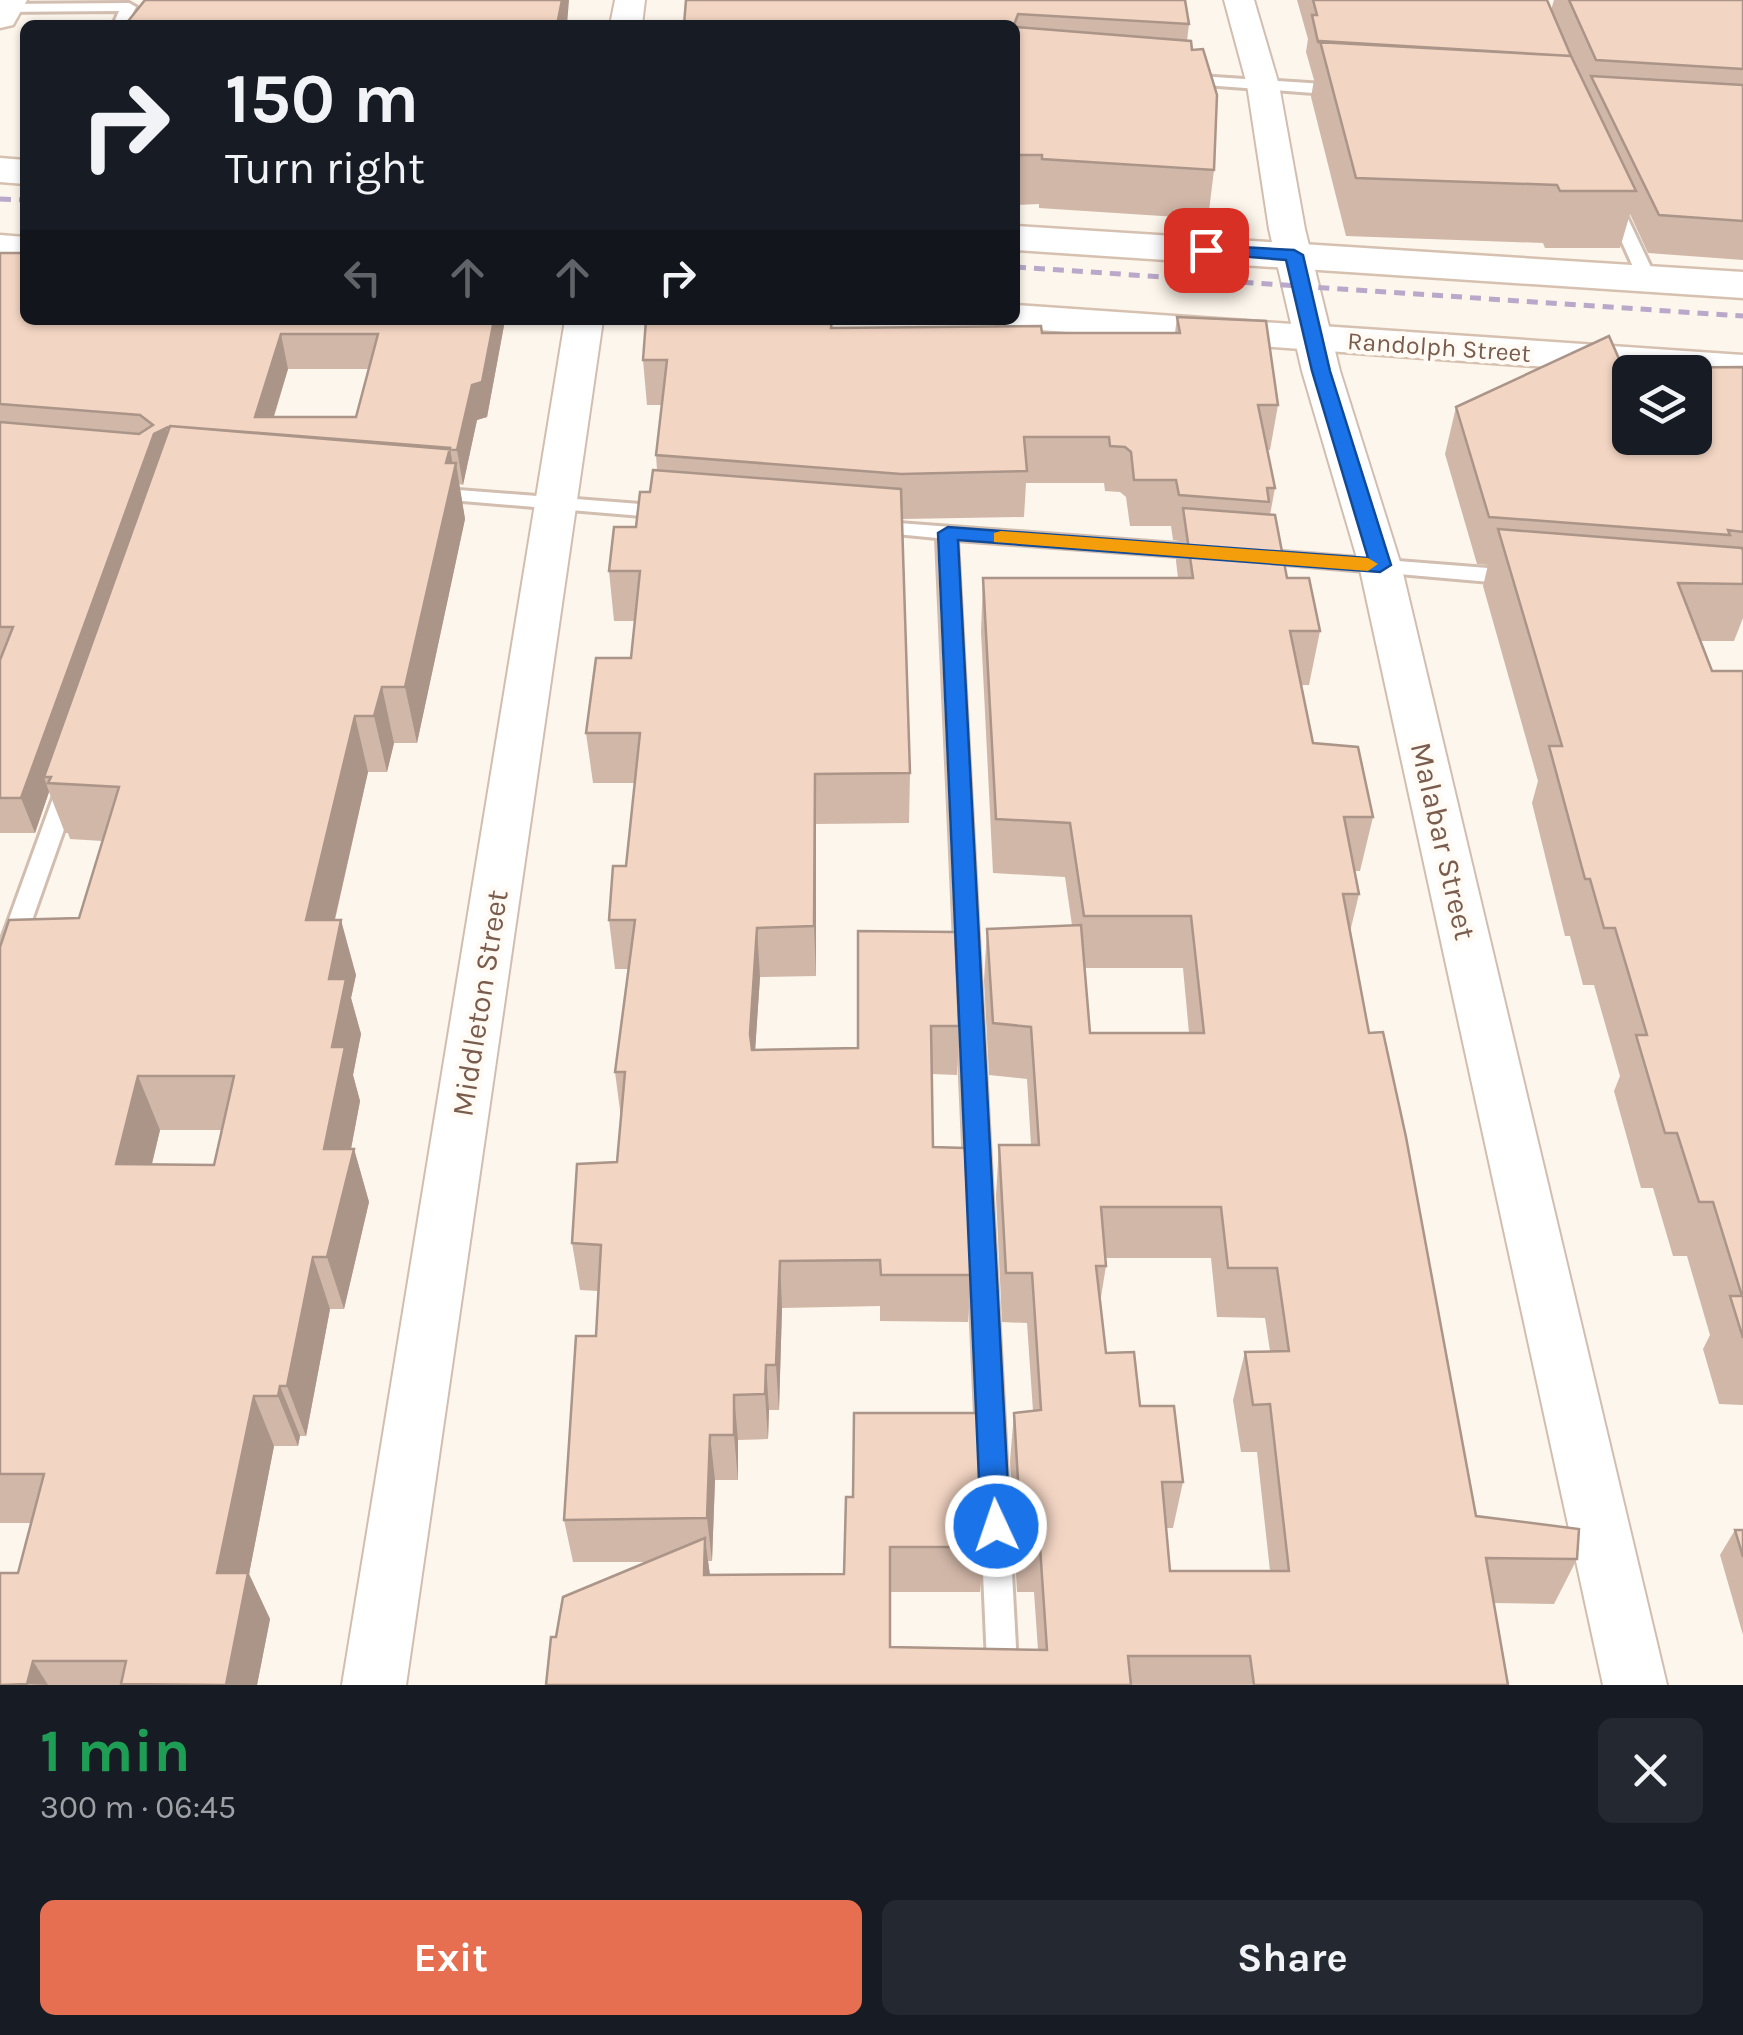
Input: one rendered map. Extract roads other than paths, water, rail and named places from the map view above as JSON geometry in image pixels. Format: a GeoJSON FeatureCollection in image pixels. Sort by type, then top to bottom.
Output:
{"type":"FeatureCollection","features":[{"type":"Feature","properties":{"kind":"street","name":"Malabar Street"},"geometry":{"type":"LineString","coordinates":[[1239,0],[1263,85],[1294,255],[1380,565],[1636,1685]]}},
{"type":"Feature","properties":{"kind":"street"},"geometry":{"type":"LineString","coordinates":[[1020,238],[1743,285]]}},
{"type":"Feature","properties":{"kind":"street","name":"Randolph Street"},"geometry":{"type":"LineString","coordinates":[[1020,318],[1743,368]]}},
{"type":"Feature","properties":{"kind":"street","name":"Middleton Street"},"geometry":{"type":"LineString","coordinates":[[374,1685],[583,325]]}},
{"type":"Feature","properties":{"kind":"lane"},"geometry":{"type":"LineString","coordinates":[[3,8],[130,4]]}},
{"type":"Feature","properties":{"kind":"lane"},"geometry":{"type":"LineString","coordinates":[[1168,79],[1358,90]]}},
{"type":"Feature","properties":{"kind":"lane"},"geometry":{"type":"LineString","coordinates":[[1606,191],[1647,278]]}},
{"type":"Feature","properties":{"kind":"lane"},"geometry":{"type":"LineString","coordinates":[[404,491],[694,514]]}},
{"type":"Feature","properties":{"kind":"lane"},"geometry":{"type":"LineString","coordinates":[[850,526],[1533,578]]}},
{"type":"Feature","properties":{"kind":"lane"},"geometry":{"type":"LineString","coordinates":[[948,533],[1003,1685]]}},
{"type":"Feature","properties":{"kind":"lane"},"geometry":{"type":"LineString","coordinates":[[0,977],[77,762]]}},
{"type":"Feature","properties":{"kind":"railway"},"geometry":{"type":"LineString","coordinates":[[0,199],[20,200]]}},
{"type":"Feature","properties":{"kind":"railway"},"geometry":{"type":"LineString","coordinates":[[1020,267],[1743,316]]}}]}
